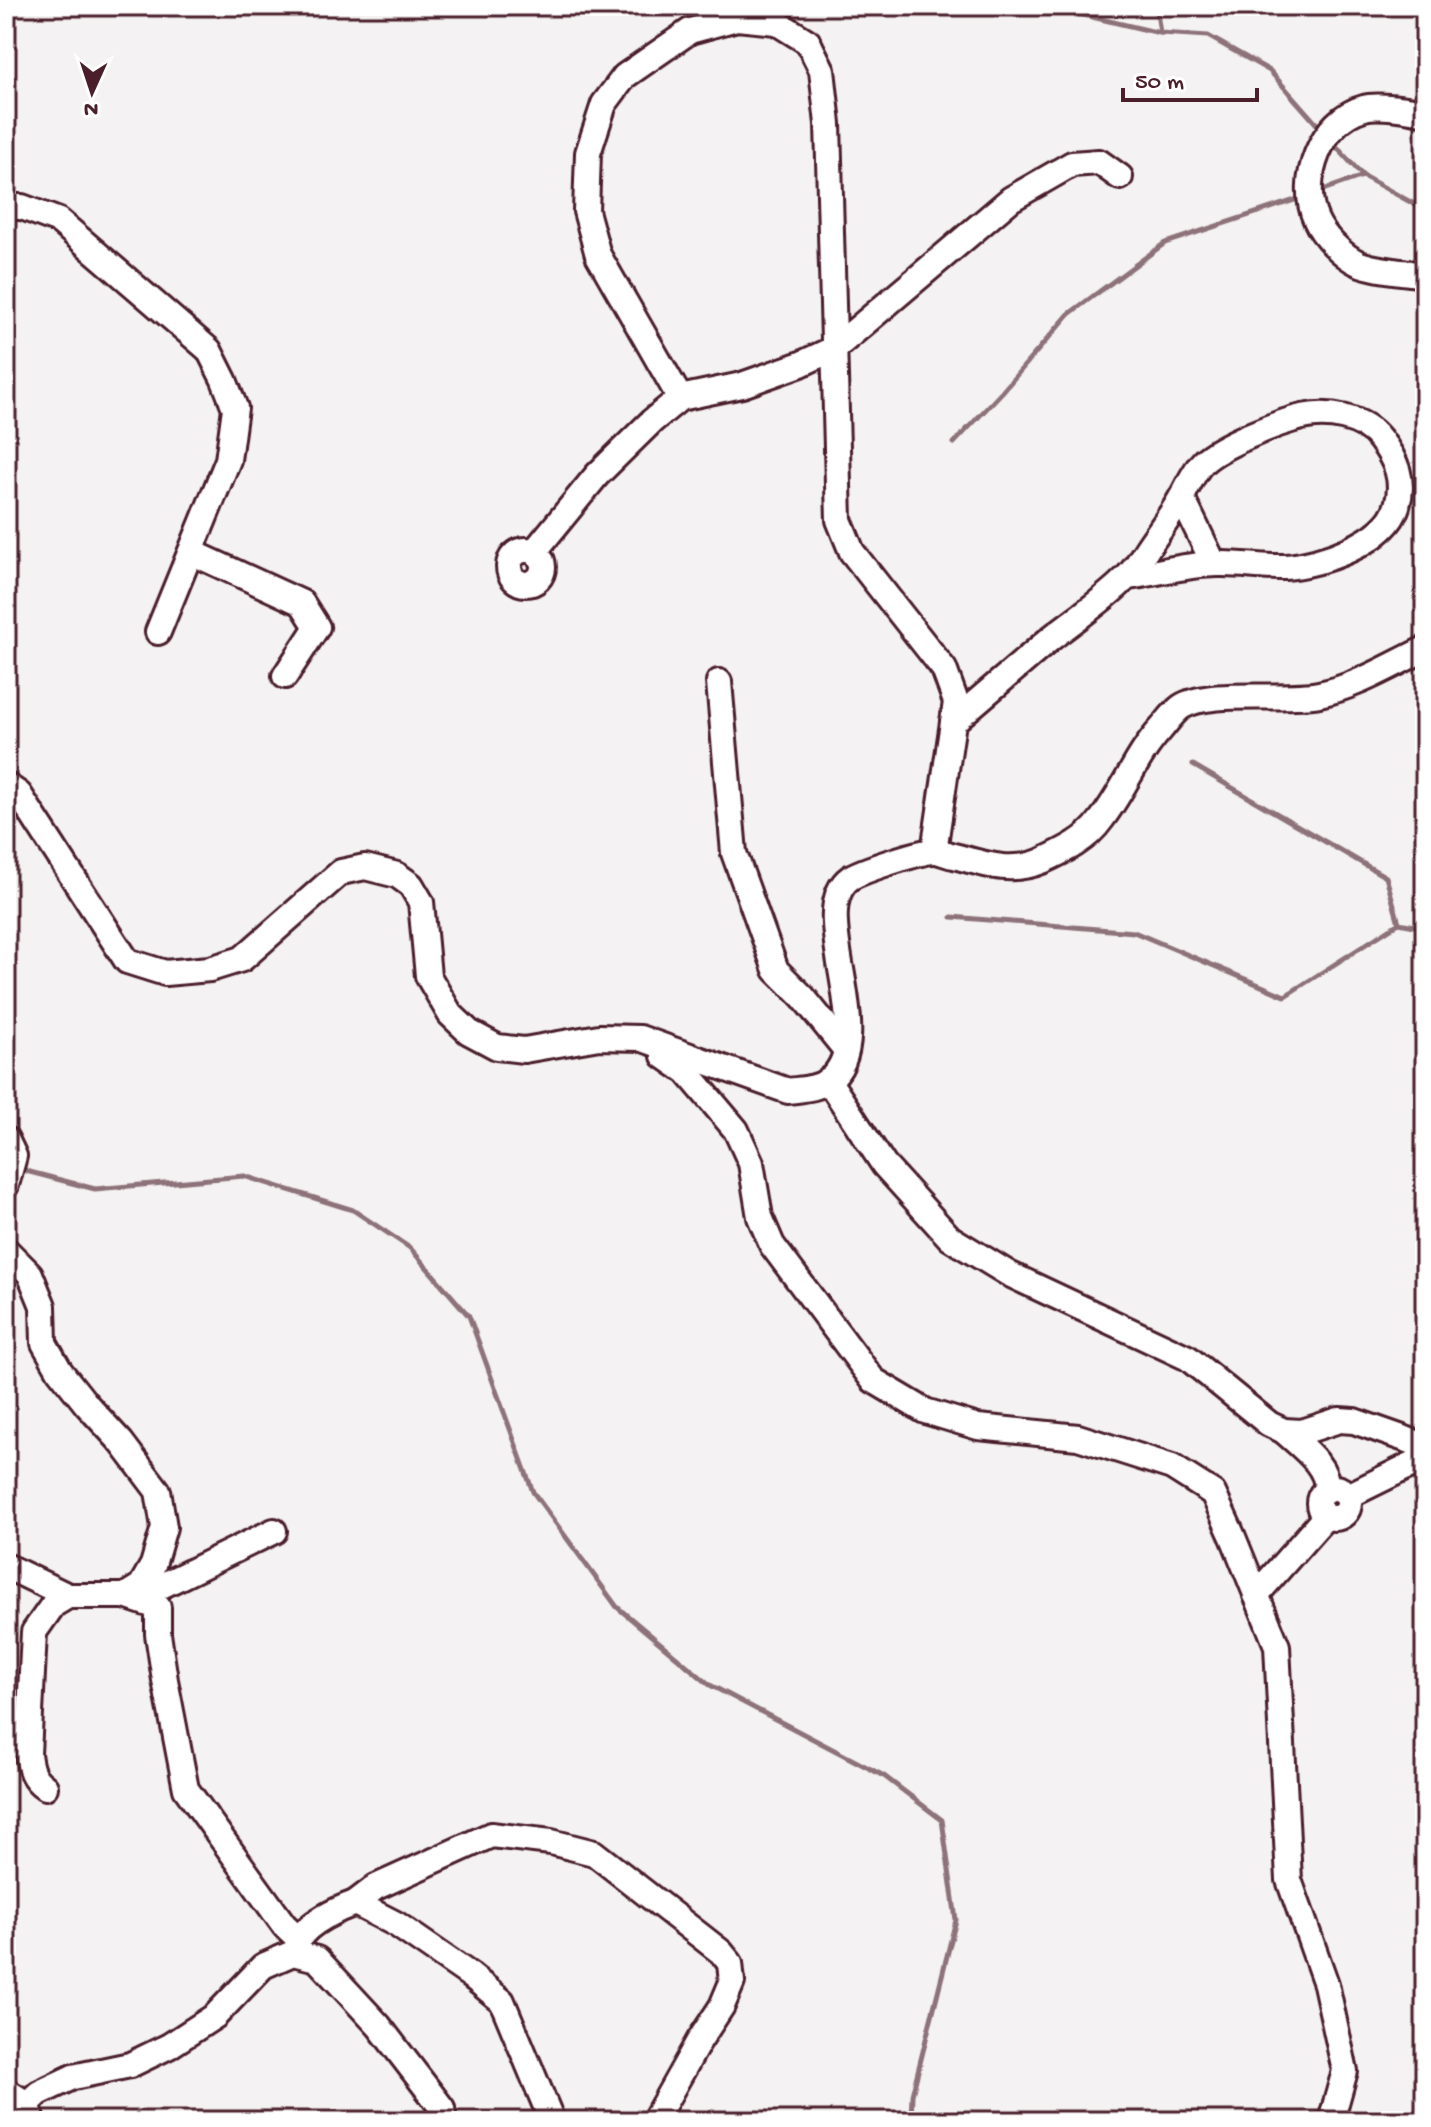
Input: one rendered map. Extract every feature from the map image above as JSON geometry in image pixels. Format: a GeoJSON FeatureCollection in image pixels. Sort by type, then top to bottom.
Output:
{"type":"FeatureCollection","features":[{"type":"Feature","properties":{"kind":"street"},"geometry":{"type":"LineString","coordinates":[[680,398],[598,255],[586,211],[588,153],[604,104],[625,76],[690,31],[737,18],[776,22],[808,42],[822,70],[828,124],[839,520],[852,552],[944,669],[956,702],[934,851]]}},
{"type":"Feature","properties":{"kind":"street"},"geometry":{"type":"LineString","coordinates":[[1425,113],[1412,109],[1365,107],[1343,118],[1326,135],[1311,172],[1309,195],[1316,221],[1340,252],[1362,265],[1425,275]]}},
{"type":"Feature","properties":{"kind":"street"},"geometry":{"type":"LineString","coordinates":[[534,552],[597,475],[680,398],[742,385],[835,348],[1011,199],[1072,164],[1099,162],[1120,177]]}},
{"type":"Feature","properties":{"kind":"street"},"geometry":{"type":"LineString","coordinates":[[6,207],[22,207],[59,221],[209,350],[235,408],[228,460],[158,632]]}},
{"type":"Feature","properties":{"kind":"street"},"geometry":{"type":"LineString","coordinates":[[953,722],[1128,577],[1202,463],[1213,455],[1245,438],[1303,417],[1325,416],[1360,422],[1377,435],[1391,455],[1400,476],[1399,501],[1388,523],[1367,540],[1325,560],[1286,567],[1216,564],[1128,577]]}},
{"type":"Feature","properties":{"kind":"street"},"geometry":{"type":"LineString","coordinates":[[1182,498],[1216,564]]}},
{"type":"Feature","properties":{"kind":"street"},"geometry":{"type":"LineString","coordinates":[[191,552],[302,603],[317,627],[285,676]]}},
{"type":"Feature","properties":{"kind":"street"},"geometry":{"type":"LineString","coordinates":[[6,785],[19,794],[127,961],[165,973],[210,969],[242,959],[341,872],[365,867],[397,875],[411,885],[421,902],[428,976],[450,1014],[469,1032],[497,1047],[524,1050],[599,1037],[640,1038],[788,1091],[813,1088],[828,1080],[841,1066],[846,1050],[849,1022],[834,911],[839,892],[849,878],[878,866],[934,851],[1004,869],[1039,862],[1081,841],[1101,821],[1151,739],[1181,707],[1205,699],[1317,695],[1344,688],[1425,649]]}},
{"type":"Feature","properties":{"kind":"street"},"geometry":{"type":"LineString","coordinates":[[719,682],[734,853],[776,970],[803,997],[846,1050]]}},
{"type":"Feature","properties":{"kind":"street"},"geometry":{"type":"LineString","coordinates":[[640,1038],[687,1072],[736,1130],[751,1163],[760,1217],[772,1245],[873,1380],[925,1411],[978,1427],[1078,1437],[1172,1467],[1213,1493],[1277,1646],[1289,1880],[1326,1984],[1345,2071],[1331,2121]]}},
{"type":"Feature","properties":{"kind":"street"},"geometry":{"type":"LineString","coordinates":[[828,1080],[884,1165],[950,1238],[1009,1274],[1188,1358],[1269,1424],[1284,1431],[1322,1470],[1338,1493]]}},
{"type":"Feature","properties":{"kind":"street"},"geometry":{"type":"LineString","coordinates":[[6,1139],[14,1156],[6,1185]]}},
{"type":"Feature","properties":{"kind":"street"},"geometry":{"type":"LineString","coordinates":[[6,1250],[30,1274],[43,1306],[44,1343],[60,1371],[158,1491],[164,1527],[155,1587],[158,1634],[186,1789],[284,1925],[379,2026],[436,2099],[442,2108],[444,2121]]}},
{"type":"Feature","properties":{"kind":"street"},"geometry":{"type":"LineString","coordinates":[[1284,1431],[1302,1432],[1339,1420],[1354,1421],[1425,1446]]}},
{"type":"Feature","properties":{"kind":"street"},"geometry":{"type":"LineString","coordinates":[[1256,1595],[1326,1516],[1319,1503],[1321,1495],[1338,1493],[1425,1458]]}},
{"type":"Feature","properties":{"kind":"street"},"geometry":{"type":"LineString","coordinates":[[6,1566],[68,1596],[125,1596],[155,1587],[274,1531]]}},
{"type":"Feature","properties":{"kind":"street"},"geometry":{"type":"LineString","coordinates":[[125,1596],[141,1586],[155,1587]]}},
{"type":"Feature","properties":{"kind":"street"},"geometry":{"type":"LineString","coordinates":[[45,1787],[31,1772],[28,1754],[34,1632],[53,1605],[68,1596]]}},
{"type":"Feature","properties":{"kind":"street"},"geometry":{"type":"LineString","coordinates":[[6,2091],[30,2112],[39,2093],[73,2077],[130,2065],[169,2046],[215,2016],[263,1966],[293,1953],[301,1946],[304,1931],[311,1926],[337,1909],[355,1903],[376,1887],[491,1835],[551,1842],[594,1853],[721,1952],[730,1963],[732,1982],[722,2006],[654,2121]]}},
{"type":"Feature","properties":{"kind":"street"},"geometry":{"type":"LineString","coordinates":[[355,1903],[396,1924],[502,2001],[552,2121]]}},
{"type":"Feature","properties":{"kind":"waterway"},"geometry":{"type":"LineString","coordinates":[[1045,6],[1160,33],[1208,36],[1270,71],[1321,129]]}},
{"type":"Feature","properties":{"kind":"waterway"},"geometry":{"type":"LineString","coordinates":[[1156,6],[1160,33]]}},
{"type":"Feature","properties":{"kind":"waterway"},"geometry":{"type":"LineString","coordinates":[[1333,143],[1363,176],[1425,210]]}},
{"type":"Feature","properties":{"kind":"waterway"},"geometry":{"type":"LineString","coordinates":[[1317,192],[1363,176]]}},
{"type":"Feature","properties":{"kind":"waterway"},"geometry":{"type":"LineString","coordinates":[[954,443],[1069,314],[1165,243],[1304,197]]}},
{"type":"Feature","properties":{"kind":"waterway"},"geometry":{"type":"LineString","coordinates":[[1193,765],[1386,877],[1399,923]]}},
{"type":"Feature","properties":{"kind":"waterway"},"geometry":{"type":"LineString","coordinates":[[952,917],[1134,932],[1285,996],[1399,923],[1425,928]]}},
{"type":"Feature","properties":{"kind":"waterway"},"geometry":{"type":"LineString","coordinates":[[21,1165],[26,1171],[95,1189],[244,1176],[353,1210],[410,1248],[469,1316],[533,1492],[617,1607],[710,1685],[884,1776],[942,1820],[956,1920],[912,2095],[911,2121]]}}]}
